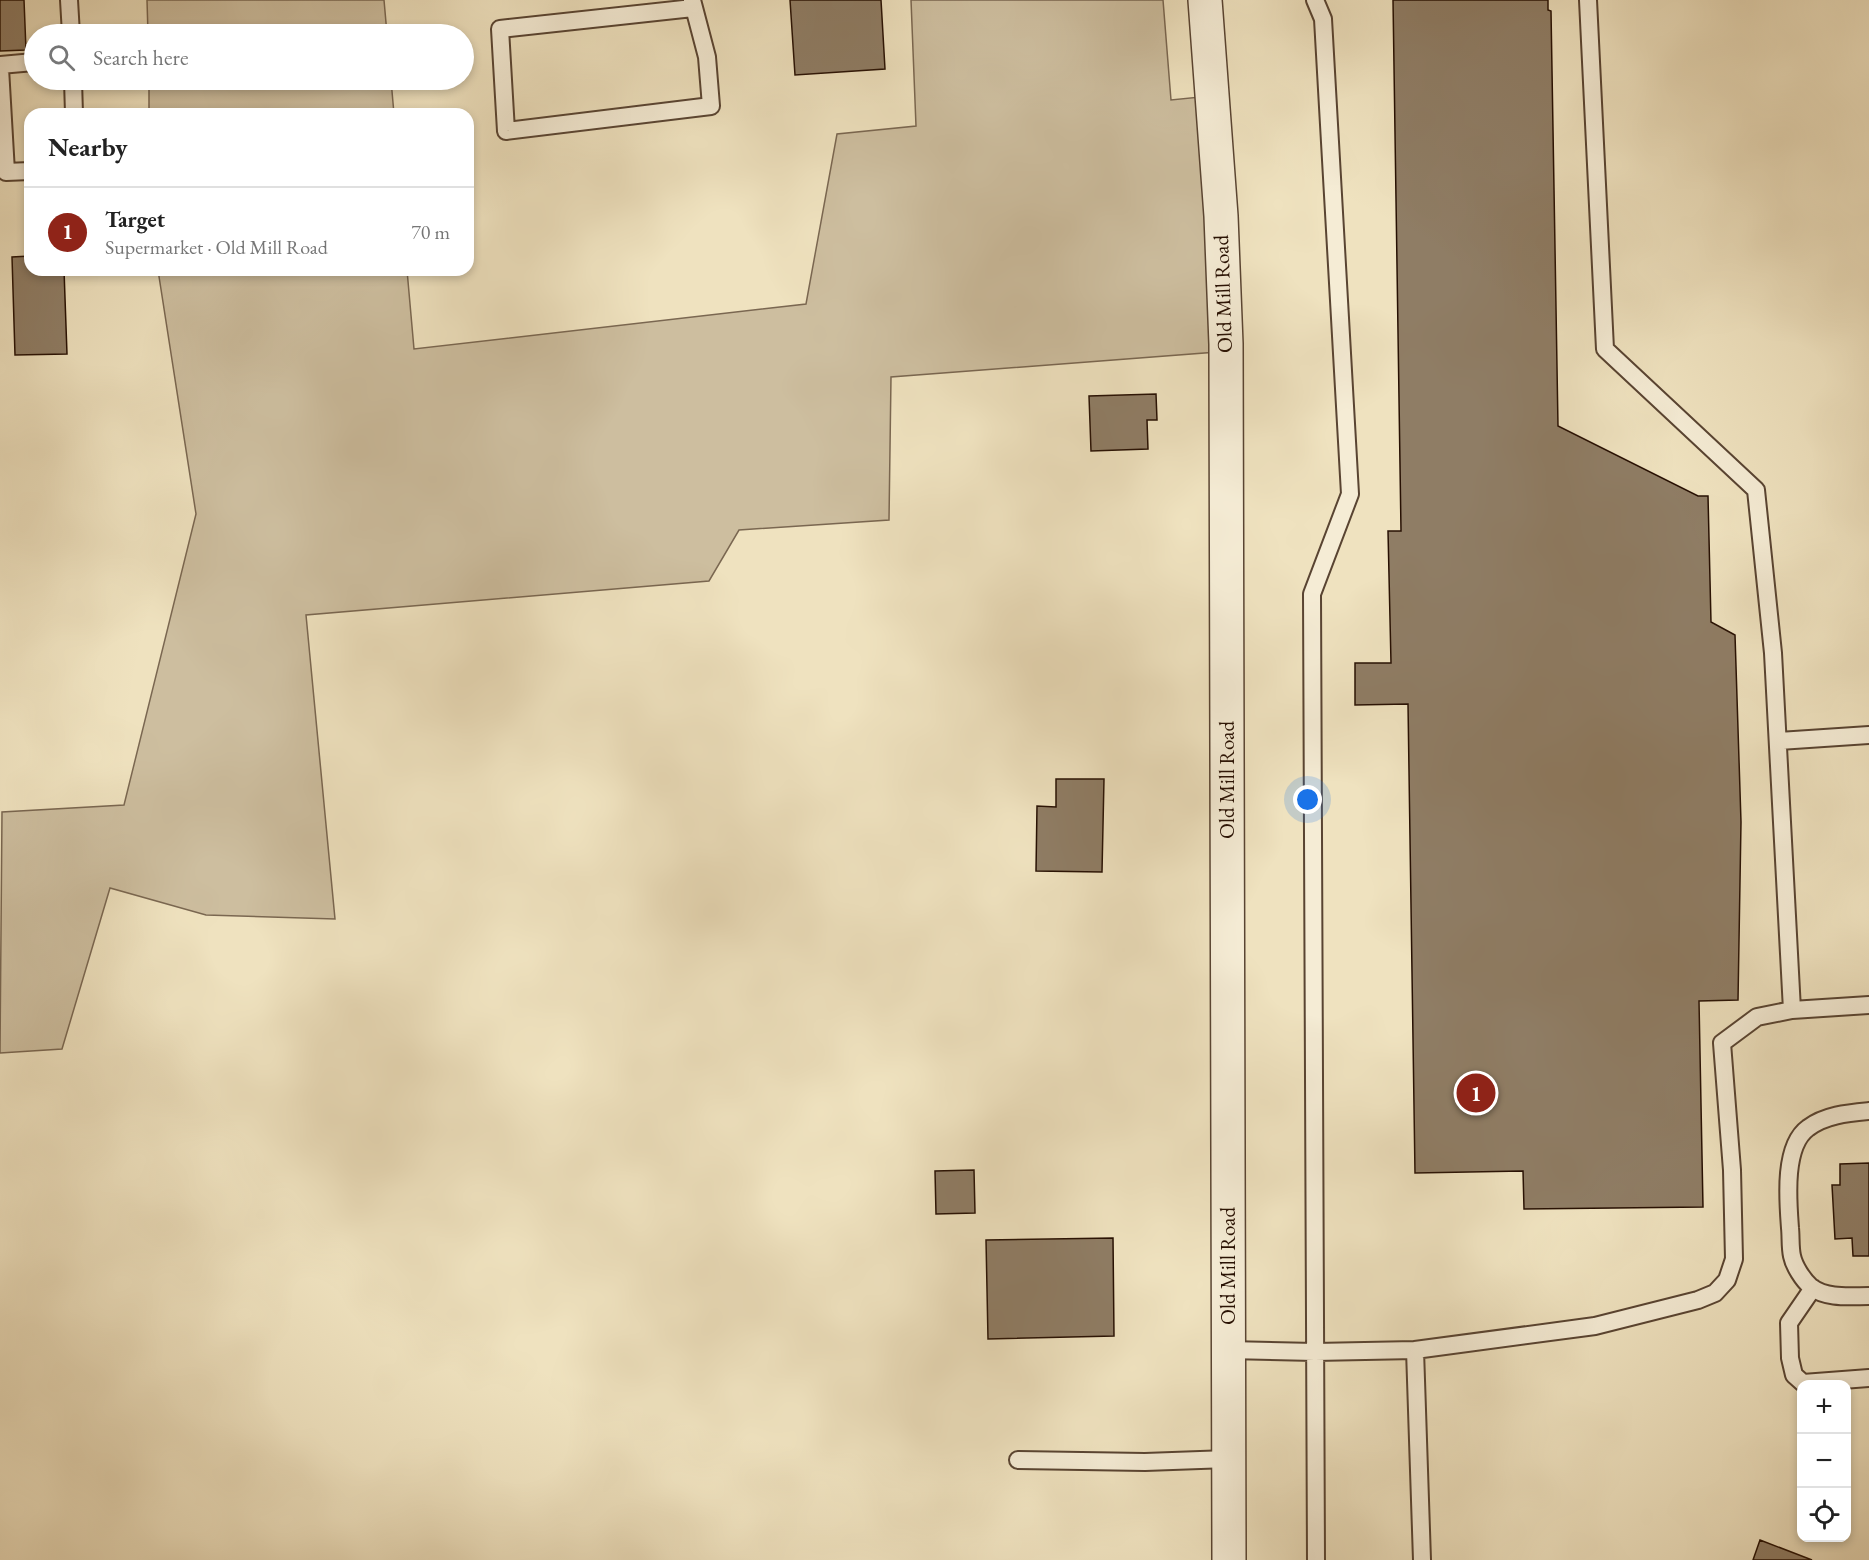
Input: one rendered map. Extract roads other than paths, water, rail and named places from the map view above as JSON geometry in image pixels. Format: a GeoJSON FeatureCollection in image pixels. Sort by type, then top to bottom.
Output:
{"type":"FeatureCollection","features":[{"type":"Feature","properties":{"kind":"street","name":"Old Mill Road"},"geometry":{"type":"LineString","coordinates":[[1205,0],[1221,216],[1226,344],[1229,1560]]}},
{"type":"Feature","properties":{"kind":"lane"},"geometry":{"type":"LineString","coordinates":[[69,0],[70,24]]}},
{"type":"Feature","properties":{"kind":"lane"},"geometry":{"type":"LineString","coordinates":[[1315,0],[1323,19],[1350,494],[1312,594],[1316,1560]]}},
{"type":"Feature","properties":{"kind":"lane"},"geometry":{"type":"LineString","coordinates":[[1588,0],[1605,349],[1756,490],[1773,653],[1792,1010]]}},
{"type":"Feature","properties":{"kind":"lane"},"geometry":{"type":"LineString","coordinates":[[693,4],[707,57],[711,106],[506,131],[500,29],[693,4]]}},
{"type":"Feature","properties":{"kind":"lane"},"geometry":{"type":"LineString","coordinates":[[24,63],[0,67],[6,172],[24,171]]}},
{"type":"Feature","properties":{"kind":"lane"},"geometry":{"type":"LineString","coordinates":[[73,90],[74,108]]}},
{"type":"Feature","properties":{"kind":"lane"},"geometry":{"type":"LineString","coordinates":[[1779,741],[1869,735]]}},
{"type":"Feature","properties":{"kind":"lane"},"geometry":{"type":"LineString","coordinates":[[1228,1350],[1315,1352],[1415,1350],[1595,1326],[1698,1300],[1715,1293],[1728,1280],[1734,1258],[1732,1170],[1722,1043],[1757,1017],[1792,1010],[1869,1005]]}},
{"type":"Feature","properties":{"kind":"lane"},"geometry":{"type":"LineString","coordinates":[[1869,1111],[1827,1118],[1806,1128],[1795,1143],[1787,1188],[1792,1256],[1802,1276],[1820,1292],[1837,1296],[1869,1296]]}},
{"type":"Feature","properties":{"kind":"lane"},"geometry":{"type":"LineString","coordinates":[[1813,1288],[1789,1323],[1790,1358],[1794,1375],[1803,1383],[1869,1378]]}},
{"type":"Feature","properties":{"kind":"lane"},"geometry":{"type":"LineString","coordinates":[[1415,1350],[1422,1560]]}},
{"type":"Feature","properties":{"kind":"lane"},"geometry":{"type":"LineString","coordinates":[[1018,1460],[1145,1462],[1228,1459]]}},
{"type":"Feature","properties":{"kind":"place","name":"Target"},"geometry":{"type":"Point","coordinates":[1476,1093]}}]}
